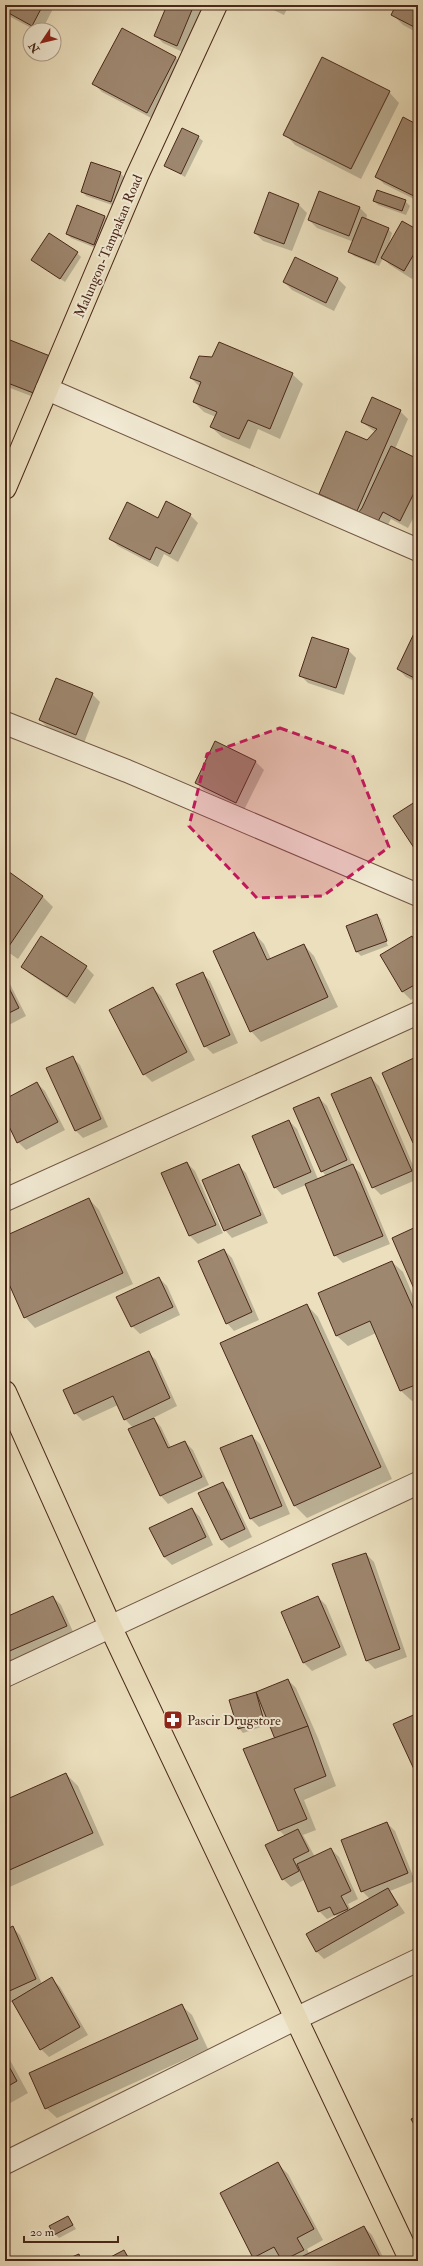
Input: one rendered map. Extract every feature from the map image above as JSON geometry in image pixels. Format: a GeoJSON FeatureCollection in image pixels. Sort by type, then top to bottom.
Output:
{"type":"FeatureCollection","features":[{"type":"Feature","properties":{"kind":"main road","name":"Malungon-Tampakan Road"},"geometry":{"type":"LineString","coordinates":[[5,488],[137,176],[216,5]]}},
{"type":"Feature","properties":{"kind":"main road"},"geometry":{"type":"LineString","coordinates":[[5,1392],[110,1626],[411,2261]]}},
{"type":"Feature","properties":{"kind":"street"},"geometry":{"type":"LineString","coordinates":[[47,389],[418,550]]}},
{"type":"Feature","properties":{"kind":"street"},"geometry":{"type":"LineString","coordinates":[[5,723],[127,771],[418,895]]}},
{"type":"Feature","properties":{"kind":"street"},"geometry":{"type":"LineString","coordinates":[[5,1200],[418,1013]]}},
{"type":"Feature","properties":{"kind":"street"},"geometry":{"type":"LineString","coordinates":[[5,1676],[418,1483]]}},
{"type":"Feature","properties":{"kind":"street"},"geometry":{"type":"LineString","coordinates":[[5,2163],[295,2019],[418,1960]]}},
{"type":"Feature","properties":{"kind":"highlighted area"},"geometry":{"type":"Polygon","coordinates":[[[280,728],[352,754],[389,847],[323,896],[257,898],[189,826],[207,754],[280,728]]]}},
{"type":"Feature","properties":{"kind":"building"},"geometry":{"type":"Polygon","coordinates":[[[5,5],[43,5],[34,22],[25,22],[5,11],[5,5]]]}},
{"type":"Feature","properties":{"kind":"building"},"geometry":{"type":"Polygon","coordinates":[[[167,5],[194,5],[177,46],[154,36],[167,5]]]}},
{"type":"Feature","properties":{"kind":"building"},"geometry":{"type":"Polygon","coordinates":[[[396,5],[418,5],[418,29],[391,15],[396,5]]]}},
{"type":"Feature","properties":{"kind":"building"},"geometry":{"type":"Polygon","coordinates":[[[122,28],[176,57],[147,113],[92,84],[122,28]]]}},
{"type":"Feature","properties":{"kind":"building"},"geometry":{"type":"Polygon","coordinates":[[[322,57],[390,91],[351,169],[283,135],[322,57]]]}},
{"type":"Feature","properties":{"kind":"building"},"geometry":{"type":"Polygon","coordinates":[[[403,117],[418,125],[418,198],[375,177],[403,117]]]}},
{"type":"Feature","properties":{"kind":"building"},"geometry":{"type":"Polygon","coordinates":[[[182,128],[199,136],[181,174],[164,166],[182,128]]]}},
{"type":"Feature","properties":{"kind":"building"},"geometry":{"type":"Polygon","coordinates":[[[91,162],[121,172],[111,202],[81,192],[91,162]]]}},
{"type":"Feature","properties":{"kind":"building"},"geometry":{"type":"Polygon","coordinates":[[[377,190],[406,200],[402,211],[373,201],[377,190]]]}},
{"type":"Feature","properties":{"kind":"building"},"geometry":{"type":"Polygon","coordinates":[[[319,191],[360,207],[349,236],[308,220],[319,191]]]}},
{"type":"Feature","properties":{"kind":"building"},"geometry":{"type":"Polygon","coordinates":[[[269,192],[299,204],[284,244],[254,233],[269,192]]]}},
{"type":"Feature","properties":{"kind":"building"},"geometry":{"type":"Polygon","coordinates":[[[77,205],[105,216],[94,245],[66,234],[77,205]]]}},
{"type":"Feature","properties":{"kind":"building"},"geometry":{"type":"Polygon","coordinates":[[[362,217],[389,228],[375,263],[348,252],[362,217]]]}},
{"type":"Feature","properties":{"kind":"building"},"geometry":{"type":"Polygon","coordinates":[[[402,221],[418,230],[418,247],[404,271],[381,258],[402,221]]]}},
{"type":"Feature","properties":{"kind":"building"},"geometry":{"type":"Polygon","coordinates":[[[49,233],[78,252],[60,279],[31,260],[49,233]]]}},
{"type":"Feature","properties":{"kind":"building"},"geometry":{"type":"Polygon","coordinates":[[[295,257],[338,278],[326,303],[283,282],[295,257]]]}},
{"type":"Feature","properties":{"kind":"building"},"geometry":{"type":"Polygon","coordinates":[[[5,338],[50,356],[36,394],[5,382],[5,338]]]}},
{"type":"Feature","properties":{"kind":"building"},"geometry":{"type":"Polygon","coordinates":[[[219,342],[293,373],[270,429],[248,420],[239,439],[210,427],[217,412],[193,402],[201,382],[190,378],[199,356],[212,357],[219,342]]]}},
{"type":"Feature","properties":{"kind":"building"},"geometry":{"type":"Polygon","coordinates":[[[372,397],[401,410],[357,511],[319,494],[346,431],[367,440],[377,429],[361,422],[372,397]]]}},
{"type":"Feature","properties":{"kind":"building"},"geometry":{"type":"Polygon","coordinates":[[[391,446],[418,459],[418,485],[400,521],[383,512],[375,527],[355,517],[362,508],[391,446]]]}},
{"type":"Feature","properties":{"kind":"building"},"geometry":{"type":"Polygon","coordinates":[[[166,501],[191,514],[170,554],[156,547],[150,560],[109,539],[127,502],[158,518],[166,501]]]}},
{"type":"Feature","properties":{"kind":"building"},"geometry":{"type":"Polygon","coordinates":[[[418,625],[418,680],[397,669],[418,625]]]}},
{"type":"Feature","properties":{"kind":"building"},"geometry":{"type":"Polygon","coordinates":[[[312,637],[349,649],[336,688],[299,676],[312,637]]]}},
{"type":"Feature","properties":{"kind":"building"},"geometry":{"type":"Polygon","coordinates":[[[56,678],[93,693],[76,735],[39,720],[56,678]]]}},
{"type":"Feature","properties":{"kind":"building"},"geometry":{"type":"Polygon","coordinates":[[[215,741],[256,761],[236,803],[195,783],[215,741]]]}},
{"type":"Feature","properties":{"kind":"building"},"geometry":{"type":"Polygon","coordinates":[[[418,800],[418,854],[393,816],[418,800]]]}},
{"type":"Feature","properties":{"kind":"building"},"geometry":{"type":"Polygon","coordinates":[[[5,869],[43,896],[7,949],[5,948],[5,869]]]}},
{"type":"Feature","properties":{"kind":"building"},"geometry":{"type":"Polygon","coordinates":[[[377,914],[387,941],[356,952],[346,926],[377,914]]]}},
{"type":"Feature","properties":{"kind":"building"},"geometry":{"type":"Polygon","coordinates":[[[254,932],[267,960],[304,944],[328,997],[250,1032],[213,951],[254,932]]]}},
{"type":"Feature","properties":{"kind":"building"},"geometry":{"type":"Polygon","coordinates":[[[41,936],[87,966],[67,997],[21,967],[41,936]]]}},
{"type":"Feature","properties":{"kind":"building"},"geometry":{"type":"Polygon","coordinates":[[[412,936],[418,947],[418,983],[402,992],[380,955],[412,936]]]}},
{"type":"Feature","properties":{"kind":"building"},"geometry":{"type":"Polygon","coordinates":[[[203,972],[230,1035],[204,1047],[176,984],[203,972]]]}},
{"type":"Feature","properties":{"kind":"building"},"geometry":{"type":"Polygon","coordinates":[[[5,980],[19,1008],[5,1015],[5,980]]]}},
{"type":"Feature","properties":{"kind":"building"},"geometry":{"type":"Polygon","coordinates":[[[153,987],[187,1052],[143,1075],[109,1010],[153,987]]]}},
{"type":"Feature","properties":{"kind":"building"},"geometry":{"type":"Polygon","coordinates":[[[73,1056],[101,1119],[75,1131],[46,1068],[73,1056]]]}},
{"type":"Feature","properties":{"kind":"building"},"geometry":{"type":"Polygon","coordinates":[[[416,1057],[418,1061],[418,1141],[413,1143],[382,1073],[416,1057]]]}},
{"type":"Feature","properties":{"kind":"building"},"geometry":{"type":"Polygon","coordinates":[[[371,1077],[412,1171],[372,1188],[331,1094],[371,1077]]]}},
{"type":"Feature","properties":{"kind":"building"},"geometry":{"type":"Polygon","coordinates":[[[37,1082],[58,1122],[17,1143],[5,1118],[5,1099],[37,1082]]]}},
{"type":"Feature","properties":{"kind":"building"},"geometry":{"type":"Polygon","coordinates":[[[319,1097],[347,1160],[321,1172],[293,1108],[319,1097]]]}},
{"type":"Feature","properties":{"kind":"building"},"geometry":{"type":"Polygon","coordinates":[[[289,1120],[311,1172],[274,1188],[252,1136],[289,1120]]]}},
{"type":"Feature","properties":{"kind":"building"},"geometry":{"type":"Polygon","coordinates":[[[187,1162],[216,1225],[189,1236],[161,1173],[187,1162]]]}},
{"type":"Feature","properties":{"kind":"building"},"geometry":{"type":"Polygon","coordinates":[[[239,1164],[261,1215],[224,1231],[202,1180],[239,1164]]]}},
{"type":"Feature","properties":{"kind":"building"},"geometry":{"type":"Polygon","coordinates":[[[353,1164],[383,1236],[334,1256],[305,1184],[353,1164]]]}},
{"type":"Feature","properties":{"kind":"building"},"geometry":{"type":"Polygon","coordinates":[[[89,1198],[123,1273],[24,1318],[5,1275],[5,1236],[89,1198]]]}},
{"type":"Feature","properties":{"kind":"building"},"geometry":{"type":"Polygon","coordinates":[[[418,1226],[418,1298],[392,1238],[418,1226]]]}},
{"type":"Feature","properties":{"kind":"building"},"geometry":{"type":"Polygon","coordinates":[[[224,1249],[252,1312],[226,1324],[198,1261],[224,1249]]]}},
{"type":"Feature","properties":{"kind":"building"},"geometry":{"type":"Polygon","coordinates":[[[392,1261],[418,1319],[418,1384],[400,1391],[370,1321],[336,1336],[318,1293],[392,1261]]]}},
{"type":"Feature","properties":{"kind":"building"},"geometry":{"type":"Polygon","coordinates":[[[159,1277],[173,1307],[131,1327],[116,1297],[159,1277]]]}},
{"type":"Feature","properties":{"kind":"building"},"geometry":{"type":"Polygon","coordinates":[[[307,1304],[381,1467],[294,1506],[220,1343],[307,1304]]]}},
{"type":"Feature","properties":{"kind":"building"},"geometry":{"type":"Polygon","coordinates":[[[149,1351],[170,1398],[124,1420],[113,1396],[74,1414],[63,1390],[149,1351]]]}},
{"type":"Feature","properties":{"kind":"building"},"geometry":{"type":"Polygon","coordinates":[[[154,1418],[168,1448],[185,1441],[202,1477],[160,1496],[128,1429],[154,1418]]]}},
{"type":"Feature","properties":{"kind":"building"},"geometry":{"type":"Polygon","coordinates":[[[252,1435],[282,1506],[250,1519],[220,1448],[252,1435]]]}},
{"type":"Feature","properties":{"kind":"building"},"geometry":{"type":"Polygon","coordinates":[[[223,1482],[245,1529],[221,1540],[198,1493],[223,1482]]]}},
{"type":"Feature","properties":{"kind":"building"},"geometry":{"type":"Polygon","coordinates":[[[192,1508],[206,1537],[164,1557],[149,1528],[192,1508]]]}},
{"type":"Feature","properties":{"kind":"building"},"geometry":{"type":"Polygon","coordinates":[[[366,1553],[400,1649],[366,1661],[332,1564],[366,1553]]]}},
{"type":"Feature","properties":{"kind":"building"},"geometry":{"type":"Polygon","coordinates":[[[53,1596],[67,1626],[5,1653],[5,1613],[6,1617],[53,1596]]]}},
{"type":"Feature","properties":{"kind":"building"},"geometry":{"type":"Polygon","coordinates":[[[318,1596],[340,1647],[303,1663],[281,1612],[318,1596]]]}},
{"type":"Feature","properties":{"kind":"building"},"geometry":{"type":"Polygon","coordinates":[[[288,1679],[308,1726],[275,1739],[256,1692],[288,1679]]]}},
{"type":"Feature","properties":{"kind":"building"},"geometry":{"type":"Polygon","coordinates":[[[256,1692],[264,1721],[238,1729],[229,1700],[256,1692]]]}},
{"type":"Feature","properties":{"kind":"building"},"geometry":{"type":"Polygon","coordinates":[[[418,1713],[418,1778],[393,1724],[418,1713]]]}},
{"type":"Feature","properties":{"kind":"building"},"geometry":{"type":"Polygon","coordinates":[[[308,1726],[326,1776],[294,1789],[307,1819],[278,1831],[243,1749],[308,1726]]]}},
{"type":"Feature","properties":{"kind":"building"},"geometry":{"type":"Polygon","coordinates":[[[66,1773],[93,1833],[5,1872],[5,1800],[66,1773]]]}},
{"type":"Feature","properties":{"kind":"building"},"geometry":{"type":"Polygon","coordinates":[[[387,1822],[408,1873],[361,1892],[341,1840],[387,1822]]]}},
{"type":"Feature","properties":{"kind":"building"},"geometry":{"type":"Polygon","coordinates":[[[298,1829],[309,1851],[293,1859],[299,1871],[282,1880],[265,1845],[298,1829]]]}},
{"type":"Feature","properties":{"kind":"building"},"geometry":{"type":"Polygon","coordinates":[[[331,1848],[351,1891],[341,1896],[348,1909],[334,1915],[330,1907],[318,1912],[297,1864],[331,1848]]]}},
{"type":"Feature","properties":{"kind":"building"},"geometry":{"type":"Polygon","coordinates":[[[388,1888],[398,1905],[316,1952],[306,1934],[388,1888]]]}},
{"type":"Feature","properties":{"kind":"building"},"geometry":{"type":"Polygon","coordinates":[[[13,1926],[36,1979],[5,1993],[5,1930],[13,1926]]]}},
{"type":"Feature","properties":{"kind":"building"},"geometry":{"type":"Polygon","coordinates":[[[52,1977],[80,2027],[40,2050],[12,2001],[52,1977]]]}},
{"type":"Feature","properties":{"kind":"building"},"geometry":{"type":"Polygon","coordinates":[[[182,2004],[198,2039],[45,2109],[29,2073],[182,2004]]]}},
{"type":"Feature","properties":{"kind":"building"},"geometry":{"type":"Polygon","coordinates":[[[5,2059],[17,2081],[5,2088],[5,2059]]]}},
{"type":"Feature","properties":{"kind":"building"},"geometry":{"type":"Polygon","coordinates":[[[418,2116],[418,2132],[411,2119],[418,2116]]]}},
{"type":"Feature","properties":{"kind":"building"},"geometry":{"type":"Polygon","coordinates":[[[278,2162],[314,2229],[297,2238],[304,2250],[282,2261],[274,2247],[253,2258],[220,2193],[278,2162]]]}},
{"type":"Feature","properties":{"kind":"building"},"geometry":{"type":"Polygon","coordinates":[[[68,2216],[73,2225],[54,2235],[49,2226],[68,2216]]]}},
{"type":"Feature","properties":{"kind":"building"},"geometry":{"type":"Polygon","coordinates":[[[364,2226],[381,2259],[377,2261],[293,2261],[364,2226]]]}},
{"type":"Feature","properties":{"kind":"building"},"geometry":{"type":"Polygon","coordinates":[[[124,2250],[130,2261],[103,2261],[124,2250]]]}},
{"type":"Feature","properties":{"kind":"building"},"geometry":{"type":"Polygon","coordinates":[[[79,2254],[81,2261],[62,2261],[79,2254]]]}},
{"type":"Feature","properties":{"kind":"place","name":"Pascir Drugstore"},"geometry":{"type":"Point","coordinates":[173,1720]}}]}
